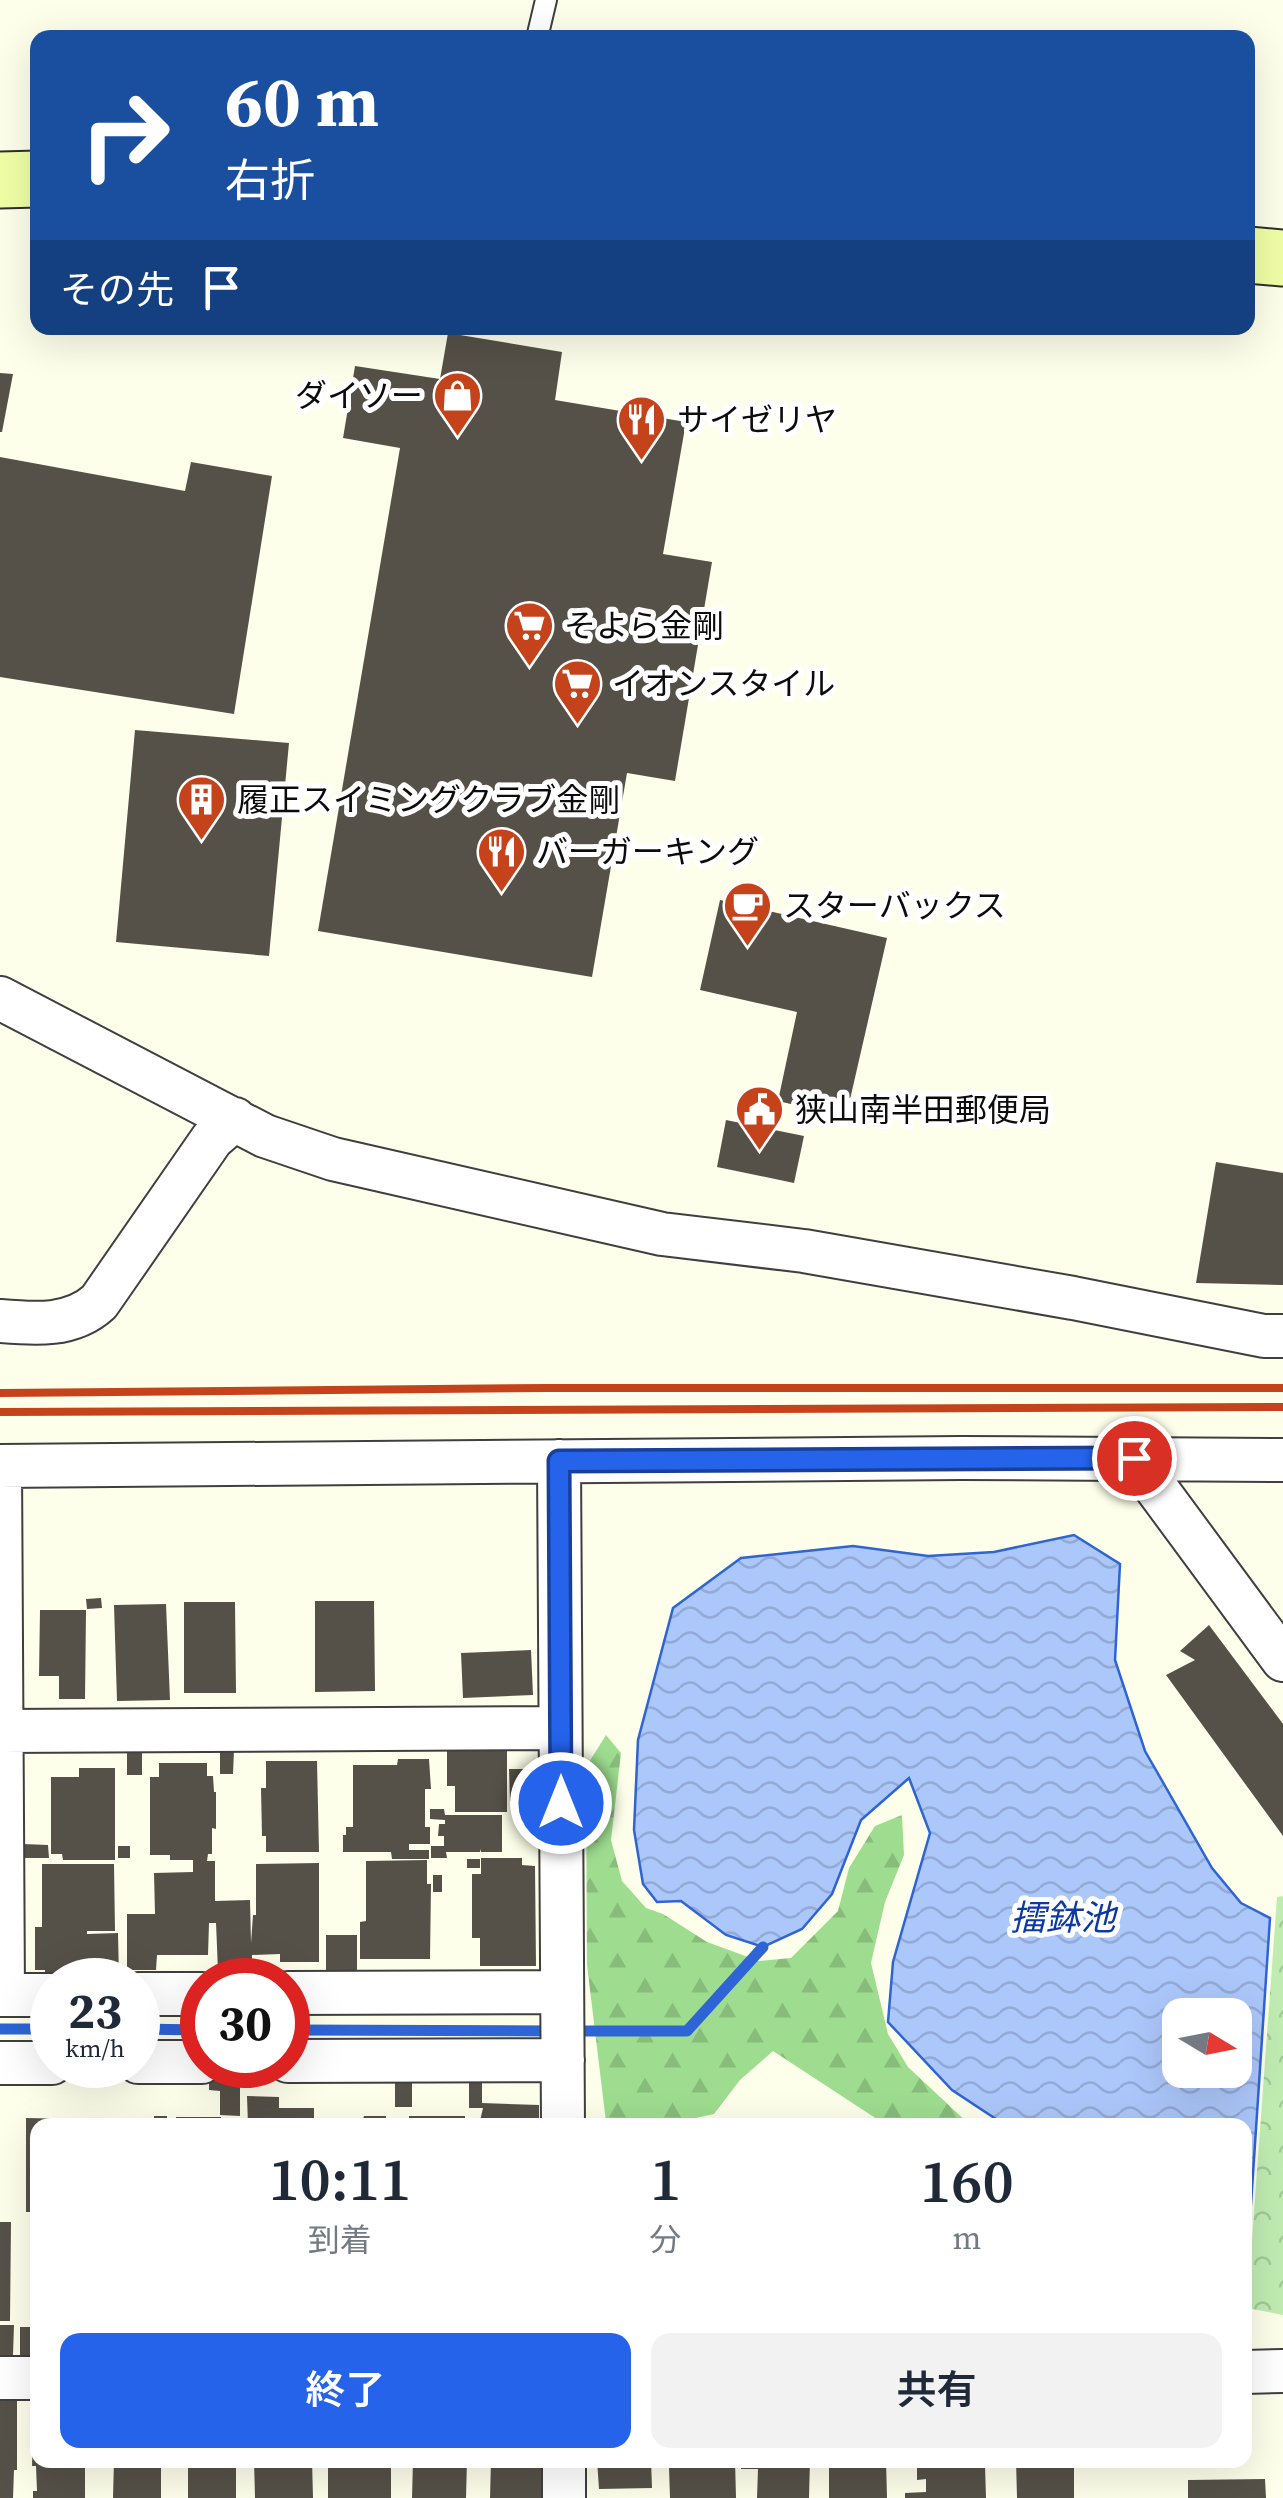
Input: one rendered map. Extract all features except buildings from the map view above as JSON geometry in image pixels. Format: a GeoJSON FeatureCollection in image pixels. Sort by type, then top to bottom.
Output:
{"type":"FeatureCollection","features":[{"type":"Feature","properties":{"kind":"street"},"geometry":{"type":"LineString","coordinates":[[0,180],[30,179]]}},
{"type":"Feature","properties":{"kind":"street"},"geometry":{"type":"LineString","coordinates":[[1255,256],[1283,258]]}},
{"type":"Feature","properties":{"kind":"street"},"geometry":{"type":"LineString","coordinates":[[0,998],[265,1136],[332,1158],[662,1234],[804,1251],[1264,1336],[1283,1336]]}},
{"type":"Feature","properties":{"kind":"street"},"geometry":{"type":"LineString","coordinates":[[0,1321],[42,1324],[84,1315],[99,1302],[212,1139],[234,1119]]}},
{"type":"Feature","properties":{"kind":"street"},"geometry":{"type":"LineString","coordinates":[[1134,1458],[1283,1660]]}},
{"type":"Feature","properties":{"kind":"street"},"geometry":{"type":"LineString","coordinates":[[30,1995],[1,1995],[0,1466],[1283,1460]]}},
{"type":"Feature","properties":{"kind":"street"},"geometry":{"type":"LineString","coordinates":[[559,1461],[563,2118]]}},
{"type":"Feature","properties":{"kind":"street"},"geometry":{"type":"LineString","coordinates":[[0,1731],[560,1728]]}},
{"type":"Feature","properties":{"kind":"street"},"geometry":{"type":"LineString","coordinates":[[310,1996],[562,2027]]}},
{"type":"Feature","properties":{"kind":"street"},"geometry":{"type":"LineString","coordinates":[[310,2059],[562,2027]]}},
{"type":"Feature","properties":{"kind":"street"},"geometry":{"type":"LineString","coordinates":[[0,2063],[30,2062]]}},
{"type":"Feature","properties":{"kind":"street"},"geometry":{"type":"LineString","coordinates":[[1252,2372],[1283,2372]]}},
{"type":"Feature","properties":{"kind":"street"},"geometry":{"type":"LineString","coordinates":[[0,2378],[30,2378]]}},
{"type":"Feature","properties":{"kind":"street"},"geometry":{"type":"LineString","coordinates":[[564,2468],[564,2498]]}},
{"type":"Feature","properties":{"kind":"lane"},"geometry":{"type":"LineString","coordinates":[[539,30],[546,0]]}},
{"type":"Feature","properties":{"kind":"green space"},"geometry":{"type":"Polygon","coordinates":[[[606,1735],[621,1753],[611,1840],[622,1881],[646,1908],[663,1914],[707,1942],[759,1961],[791,1958],[838,1911],[849,1868],[875,1826],[902,1815],[904,1855],[885,1902],[871,1963],[888,2034],[908,2067],[963,2118],[875,2118],[773,2051],[740,2080],[714,2114],[695,2118],[606,2118],[587,1965],[586,1767],[606,1735]]]}},
{"type":"Feature","properties":{"kind":"green space"},"geometry":{"type":"Polygon","coordinates":[[[1283,1896],[1283,2315],[1252,2309],[1252,2240],[1277,1897],[1283,1896]]]}},
{"type":"Feature","properties":{"kind":"water","name":"擂鉢池"},"geometry":{"type":"Polygon","coordinates":[[[1074,1535],[1120,1564],[1115,1660],[1145,1751],[1212,1868],[1241,1903],[1270,1918],[1252,2189],[1252,2118],[994,2118],[952,2090],[888,2022],[893,1962],[930,1833],[909,1778],[861,1820],[832,1894],[802,1929],[763,1947],[726,1935],[681,1901],[657,1902],[643,1884],[634,1830],[638,1740],[673,1608],[741,1558],[853,1546],[928,1556],[994,1552],[1074,1535]]]}},
{"type":"Feature","properties":{"kind":"waterway"},"geometry":{"type":"LineString","coordinates":[[572,2031],[687,2031],[763,1947]]}},
{"type":"Feature","properties":{"kind":"waterway"},"geometry":{"type":"LineString","coordinates":[[0,2029],[30,2029]]}},
{"type":"Feature","properties":{"kind":"waterway"},"geometry":{"type":"LineString","coordinates":[[160,2029],[180,2030]]}},
{"type":"Feature","properties":{"kind":"waterway"},"geometry":{"type":"LineString","coordinates":[[310,2030],[553,2031]]}},
{"type":"Feature","properties":{"kind":"railway"},"geometry":{"type":"LineString","coordinates":[[0,1393],[1283,1388]]}},
{"type":"Feature","properties":{"kind":"railway"},"geometry":{"type":"LineString","coordinates":[[0,1412],[1283,1407]]}},
{"type":"Feature","properties":{"kind":"place","name":"ダイソー"},"geometry":{"type":"Point","coordinates":[458,438]}},
{"type":"Feature","properties":{"kind":"place","name":"サイゼリヤ"},"geometry":{"type":"Point","coordinates":[642,462]}},
{"type":"Feature","properties":{"kind":"place","name":"そよら金剛"},"geometry":{"type":"Point","coordinates":[529,668]}},
{"type":"Feature","properties":{"kind":"place","name":"イオンスタイル"},"geometry":{"type":"Point","coordinates":[577,726]}},
{"type":"Feature","properties":{"kind":"place","name":"履正スイミングクラブ金剛"},"geometry":{"type":"Point","coordinates":[202,842]}},
{"type":"Feature","properties":{"kind":"place","name":"バーガーキング"},"geometry":{"type":"Point","coordinates":[501,894]}},
{"type":"Feature","properties":{"kind":"place","name":"スターバックス"},"geometry":{"type":"Point","coordinates":[748,948]}},
{"type":"Feature","properties":{"kind":"place","name":"狭山南半田郵便局"},"geometry":{"type":"Point","coordinates":[760,1152]}},
{"type":"Feature","properties":{"kind":"route"},"geometry":{"type":"LineString","coordinates":[[561,1803],[559,1461],[1134,1458]]}}]}
